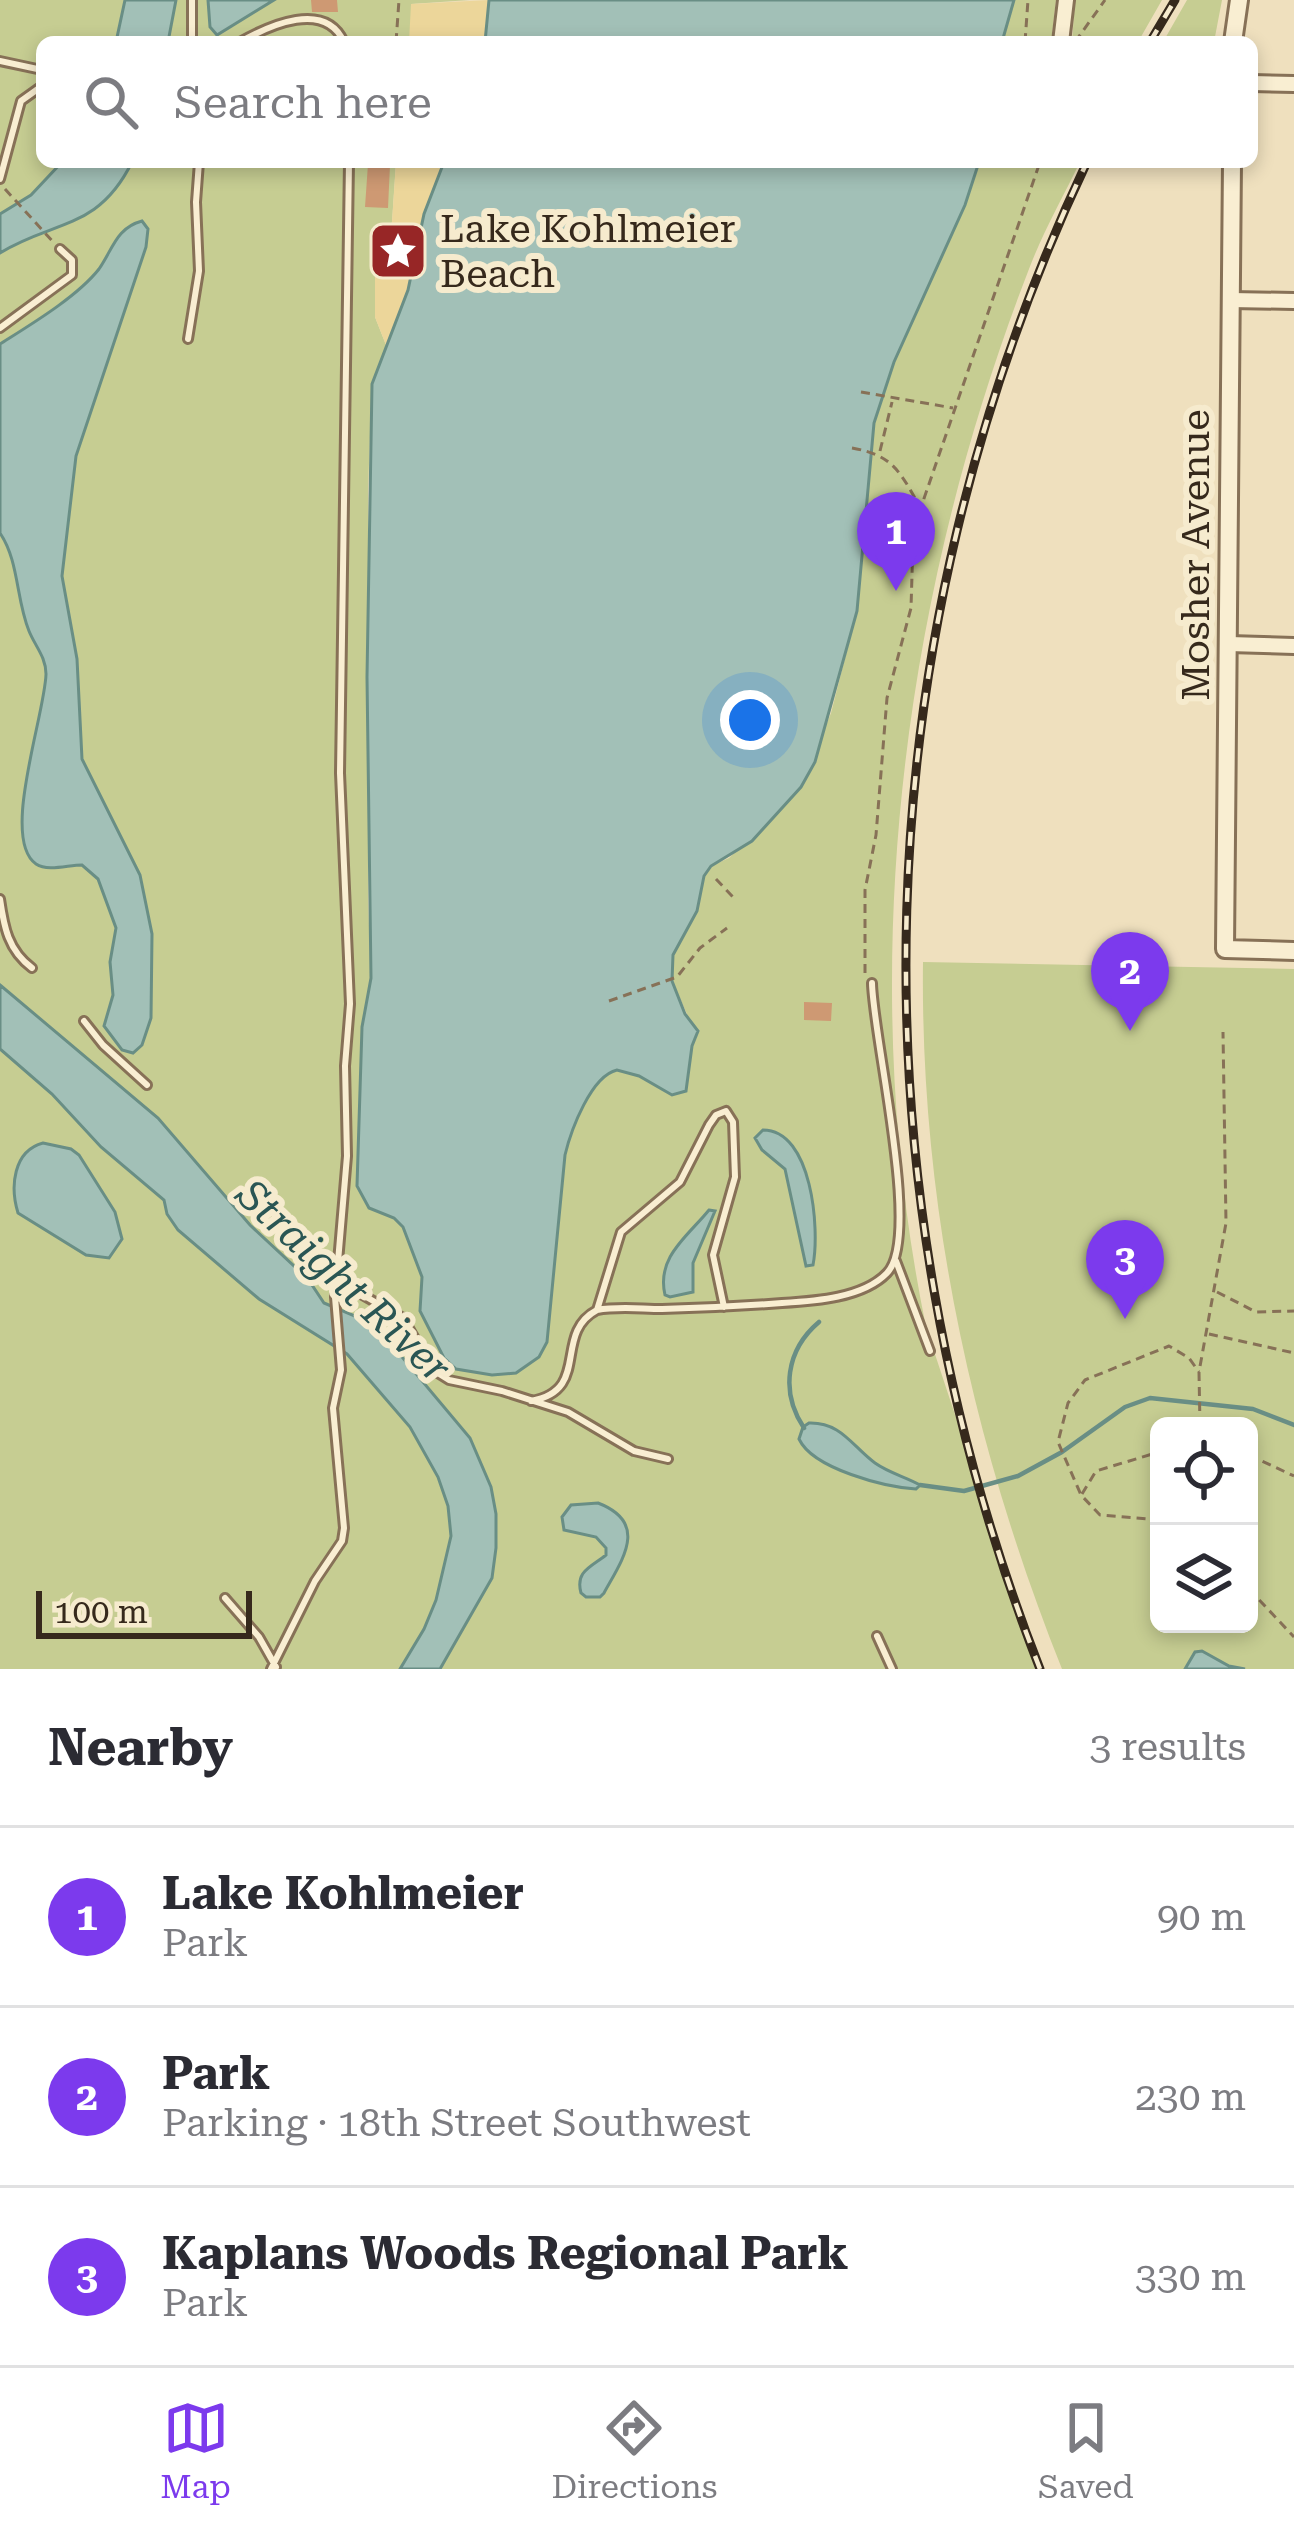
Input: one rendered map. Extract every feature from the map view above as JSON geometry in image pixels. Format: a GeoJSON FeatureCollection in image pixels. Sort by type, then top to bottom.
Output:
{"type":"FeatureCollection","features":[{"type":"Feature","properties":{"kind":"street"},"geometry":{"type":"LineString","coordinates":[[1061,36],[1066,0]]}},
{"type":"Feature","properties":{"kind":"street"},"geometry":{"type":"LineString","coordinates":[[1234,36],[1239,0]]}},
{"type":"Feature","properties":{"kind":"street"},"geometry":{"type":"LineString","coordinates":[[1258,83],[1294,84]]}},
{"type":"Feature","properties":{"kind":"street","name":"Mosher Avenue"},"geometry":{"type":"LineString","coordinates":[[1232,168],[1226,949],[1294,951]]}},
{"type":"Feature","properties":{"kind":"street"},"geometry":{"type":"LineString","coordinates":[[1231,300],[1294,301]]}},
{"type":"Feature","properties":{"kind":"street"},"geometry":{"type":"LineString","coordinates":[[1229,644],[1294,646]]}},
{"type":"Feature","properties":{"kind":"lane"},"geometry":{"type":"LineString","coordinates":[[192,0],[192,36]]}},
{"type":"Feature","properties":{"kind":"lane"},"geometry":{"type":"LineString","coordinates":[[251,36],[273,24],[300,19],[326,21],[340,36]]}},
{"type":"Feature","properties":{"kind":"lane"},"geometry":{"type":"LineString","coordinates":[[0,61],[36,69]]}},
{"type":"Feature","properties":{"kind":"lane"},"geometry":{"type":"LineString","coordinates":[[0,181],[21,101],[36,90]]}},
{"type":"Feature","properties":{"kind":"lane"},"geometry":{"type":"LineString","coordinates":[[188,339],[199,271],[199,168]]}},
{"type":"Feature","properties":{"kind":"lane"},"geometry":{"type":"LineString","coordinates":[[274,1667],[315,1581],[341,1541],[344,1521],[333,1408],[341,1357],[335,1297],[347,1156],[350,976],[340,773],[349,168]]}},
{"type":"Feature","properties":{"kind":"lane"},"geometry":{"type":"LineString","coordinates":[[0,328],[72,275],[72,260],[60,249]]}},
{"type":"Feature","properties":{"kind":"lane"},"geometry":{"type":"LineString","coordinates":[[0,899],[2,927],[14,950],[32,968]]}},
{"type":"Feature","properties":{"kind":"lane"},"geometry":{"type":"LineString","coordinates":[[868,982],[900,1221],[896,1261],[929,1351]]}},
{"type":"Feature","properties":{"kind":"lane"},"geometry":{"type":"LineString","coordinates":[[84,1021],[147,1085]]}},
{"type":"Feature","properties":{"kind":"lane"},"geometry":{"type":"LineString","coordinates":[[598,1310],[621,1232],[680,1182],[709,1125],[726,1111],[733,1122],[735,1177],[713,1255],[724,1307]]}},
{"type":"Feature","properties":{"kind":"lane"},"geometry":{"type":"LineString","coordinates":[[531,1401],[551,1396],[563,1385],[575,1330],[598,1310],[816,1300],[862,1289],[889,1272],[896,1261]]}},
{"type":"Feature","properties":{"kind":"lane"},"geometry":{"type":"LineString","coordinates":[[338,1271],[354,1290],[403,1318],[422,1355],[440,1376],[568,1412],[634,1450],[668,1459]]}},
{"type":"Feature","properties":{"kind":"lane"},"geometry":{"type":"LineString","coordinates":[[225,1598],[260,1637],[274,1667]]}},
{"type":"Feature","properties":{"kind":"lane"},"geometry":{"type":"LineString","coordinates":[[877,1636],[892,1669]]}},
{"type":"Feature","properties":{"kind":"path"},"geometry":{"type":"LineString","coordinates":[[396,36],[399,0]]}},
{"type":"Feature","properties":{"kind":"path"},"geometry":{"type":"LineString","coordinates":[[1025,36],[1028,0]]}},
{"type":"Feature","properties":{"kind":"path"},"geometry":{"type":"LineString","coordinates":[[1079,36],[1105,0]]}},
{"type":"Feature","properties":{"kind":"path"},"geometry":{"type":"LineString","coordinates":[[868,982],[865,890],[876,835],[887,698],[911,608],[913,542],[1038,168]]}},
{"type":"Feature","properties":{"kind":"path"},"geometry":{"type":"LineString","coordinates":[[0,181],[60,249]]}},
{"type":"Feature","properties":{"kind":"path"},"geometry":{"type":"LineString","coordinates":[[861,392],[954,409]]}},
{"type":"Feature","properties":{"kind":"path"},"geometry":{"type":"LineString","coordinates":[[879,453],[893,399]]}},
{"type":"Feature","properties":{"kind":"path"},"geometry":{"type":"LineString","coordinates":[[852,448],[879,453],[893,464],[921,507]]}},
{"type":"Feature","properties":{"kind":"path"},"geometry":{"type":"LineString","coordinates":[[716,880],[733,896]]}},
{"type":"Feature","properties":{"kind":"path"},"geometry":{"type":"LineString","coordinates":[[609,1001],[677,977],[700,948],[727,928]]}},
{"type":"Feature","properties":{"kind":"path"},"geometry":{"type":"LineString","coordinates":[[1200,1417],[1199,1372],[1226,1223],[1223,1032]]}},
{"type":"Feature","properties":{"kind":"path"},"geometry":{"type":"LineString","coordinates":[[1216,1291],[1256,1312],[1294,1311]]}},
{"type":"Feature","properties":{"kind":"path"},"geometry":{"type":"LineString","coordinates":[[1207,1334],[1294,1353]]}},
{"type":"Feature","properties":{"kind":"path"},"geometry":{"type":"LineString","coordinates":[[1150,1520],[1100,1515],[1081,1495],[1058,1442],[1068,1403],[1085,1380],[1169,1346],[1189,1358],[1199,1372]]}},
{"type":"Feature","properties":{"kind":"path"},"geometry":{"type":"LineString","coordinates":[[1081,1495],[1096,1471],[1150,1455]]}},
{"type":"Feature","properties":{"kind":"path"},"geometry":{"type":"LineString","coordinates":[[1258,1459],[1294,1476]]}},
{"type":"Feature","properties":{"kind":"path"},"geometry":{"type":"LineString","coordinates":[[1258,1598],[1294,1636]]}},
{"type":"Feature","properties":{"kind":"green space"},"geometry":{"type":"Polygon","coordinates":[[[0,0],[470,0],[411,4],[434,36],[36,36],[36,168],[396,168],[392,222],[375,267],[375,317],[386,345],[372,384],[368,490],[371,978],[362,1027],[357,1186],[369,1208],[403,1227],[422,1277],[420,1311],[438,1348],[547,1342],[565,1155],[583,1105],[598,1082],[617,1070],[639,1076],[672,1095],[686,1091],[697,1037],[672,980],[673,955],[689,928],[703,876],[711,866],[729,858],[801,787],[831,713],[857,611],[874,423],[894,362],[977,168],[1077,168],[1029,269],[985,395],[948,525],[921,657],[902,791],[893,926],[894,1060],[904,1194],[926,1327],[1039,1669],[0,1669],[0,0]]]}},
{"type":"Feature","properties":{"kind":"green space"},"geometry":{"type":"Polygon","coordinates":[[[1014,0],[1056,0],[1052,36],[1004,36],[1014,0]]]}},
{"type":"Feature","properties":{"kind":"green space"},"geometry":{"type":"Polygon","coordinates":[[[1075,0],[1162,0],[1141,36],[1072,36],[1075,0]]]}},
{"type":"Feature","properties":{"kind":"green space"},"geometry":{"type":"Polygon","coordinates":[[[1187,0],[1222,0],[1215,36],[1166,36],[1187,0]]]}},
{"type":"Feature","properties":{"kind":"green space"},"geometry":{"type":"Polygon","coordinates":[[[923,962],[1294,969],[1294,1669],[1062,1669],[1002,1498],[978,1410],[942,1233],[931,1143],[923,962]]]}},
{"type":"Feature","properties":{"kind":"sand"},"geometry":{"type":"Polygon","coordinates":[[[489,0],[486,36],[409,36],[411,4],[489,0]]]}},
{"type":"Feature","properties":{"kind":"sand","name":"Lake Kohlmeier Beach"},"geometry":{"type":"Polygon","coordinates":[[[396,168],[442,168],[424,214],[408,290],[386,345],[375,317],[375,267],[392,222],[396,168]]]}},
{"type":"Feature","properties":{"kind":"water"},"geometry":{"type":"Polygon","coordinates":[[[125,0],[176,0],[169,36],[117,36],[125,0]]]}},
{"type":"Feature","properties":{"kind":"water"},"geometry":{"type":"Polygon","coordinates":[[[208,0],[274,0],[217,35],[210,27],[208,0]]]}},
{"type":"Feature","properties":{"kind":"water"},"geometry":{"type":"Polygon","coordinates":[[[489,0],[1014,0],[1004,36],[486,36],[489,0]]]}},
{"type":"Feature","properties":{"kind":"water"},"geometry":{"type":"Polygon","coordinates":[[[56,168],[128,168],[104,201],[89,212],[0,253],[0,214],[31,195],[56,168]]]}},
{"type":"Feature","properties":{"kind":"water"},"geometry":{"type":"Polygon","coordinates":[[[442,168],[977,168],[894,362],[874,423],[857,611],[815,762],[801,787],[752,841],[711,866],[704,876],[697,911],[673,955],[672,981],[685,1014],[698,1031],[686,1091],[672,1095],[639,1076],[617,1070],[591,1093],[565,1155],[547,1342],[539,1357],[516,1373],[492,1375],[456,1369],[444,1358],[420,1311],[422,1277],[403,1227],[369,1208],[357,1186],[362,1027],[371,978],[367,677],[372,384],[408,290],[424,214],[442,168]]]}},
{"type":"Feature","properties":{"kind":"water"},"geometry":{"type":"Polygon","coordinates":[[[142,221],[148,229],[146,247],[76,456],[62,576],[77,659],[82,759],[140,875],[152,934],[151,1018],[142,1045],[133,1053],[122,1050],[104,1026],[113,995],[110,962],[116,928],[98,879],[82,865],[52,868],[36,864],[26,850],[22,830],[46,674],[0,533],[0,344],[78,290],[99,269],[121,234],[142,221]]]}},
{"type":"Feature","properties":{"kind":"water"},"geometry":{"type":"Polygon","coordinates":[[[0,985],[158,1118],[250,1225],[308,1279],[324,1303],[362,1319],[387,1339],[470,1438],[491,1487],[496,1548],[492,1578],[440,1669],[400,1669],[436,1600],[451,1536],[438,1477],[410,1427],[347,1354],[259,1299],[178,1230],[164,1200],[101,1147],[52,1094],[0,1049],[0,985]]]}},
{"type":"Feature","properties":{"kind":"water"},"geometry":{"type":"Polygon","coordinates":[[[763,1130],[780,1134],[802,1163],[813,1206],[813,1265],[806,1266],[785,1169],[755,1138],[763,1130]]]}},
{"type":"Feature","properties":{"kind":"water"},"geometry":{"type":"Polygon","coordinates":[[[43,1143],[79,1155],[115,1212],[122,1239],[109,1258],[86,1255],[18,1213],[16,1171],[25,1154],[43,1143]]]}},
{"type":"Feature","properties":{"kind":"water"},"geometry":{"type":"Polygon","coordinates":[[[709,1210],[715,1211],[693,1263],[693,1292],[665,1295],[669,1258],[709,1210]]]}},
{"type":"Feature","properties":{"kind":"water"},"geometry":{"type":"Polygon","coordinates":[[[809,1423],[830,1426],[875,1463],[920,1485],[916,1489],[887,1485],[819,1459],[799,1439],[809,1423]]]}},
{"type":"Feature","properties":{"kind":"water"},"geometry":{"type":"Polygon","coordinates":[[[598,1503],[623,1521],[627,1543],[604,1593],[586,1597],[580,1579],[606,1555],[606,1548],[596,1537],[564,1530],[562,1517],[571,1505],[598,1503]]]}},
{"type":"Feature","properties":{"kind":"water"},"geometry":{"type":"Polygon","coordinates":[[[1195,1652],[1245,1669],[1185,1669],[1195,1652]]]}},
{"type":"Feature","properties":{"kind":"building"},"geometry":{"type":"Polygon","coordinates":[[[311,0],[337,0],[338,12],[312,12],[311,0]]]}},
{"type":"Feature","properties":{"kind":"building"},"geometry":{"type":"Polygon","coordinates":[[[368,168],[390,168],[388,208],[365,207],[368,168]]]}},
{"type":"Feature","properties":{"kind":"building"},"geometry":{"type":"Polygon","coordinates":[[[804,1002],[832,1003],[831,1021],[804,1020],[804,1002]]]}},
{"type":"Feature","properties":{"kind":"waterway"},"geometry":{"type":"LineString","coordinates":[[804,1428],[792,1400],[790,1372],[799,1345],[819,1322]]}},
{"type":"Feature","properties":{"kind":"waterway"},"geometry":{"type":"LineString","coordinates":[[920,1485],[964,1491],[1018,1476],[1062,1452],[1125,1407],[1150,1398],[1253,1409],[1294,1425]]}},
{"type":"Feature","properties":{"kind":"railway"},"geometry":{"type":"LineString","coordinates":[[1154,36],[1175,0]]}},
{"type":"Feature","properties":{"kind":"railway"},"geometry":{"type":"LineString","coordinates":[[1040,1669],[978,1483],[935,1293],[911,1102],[907,910],[922,719],[957,530],[1012,344],[1085,168]]}},
{"type":"Feature","properties":{"kind":"place","name":"Lake Kohlmeier Beach"},"geometry":{"type":"Point","coordinates":[398,251]}},
{"type":"Feature","properties":{"kind":"place","name":"Lake Kohlmeier"},"geometry":{"type":"Point","coordinates":[896,591]}},
{"type":"Feature","properties":{"kind":"place","name":"Park"},"geometry":{"type":"Point","coordinates":[1130,1031]}},
{"type":"Feature","properties":{"kind":"place","name":"Kaplans Woods Regional Park"},"geometry":{"type":"Point","coordinates":[1125,1319]}},
{"type":"Feature","properties":{"kind":"water label","name":"Straight River"},"geometry":{"type":"Point","coordinates":[344,1281]}}]}
